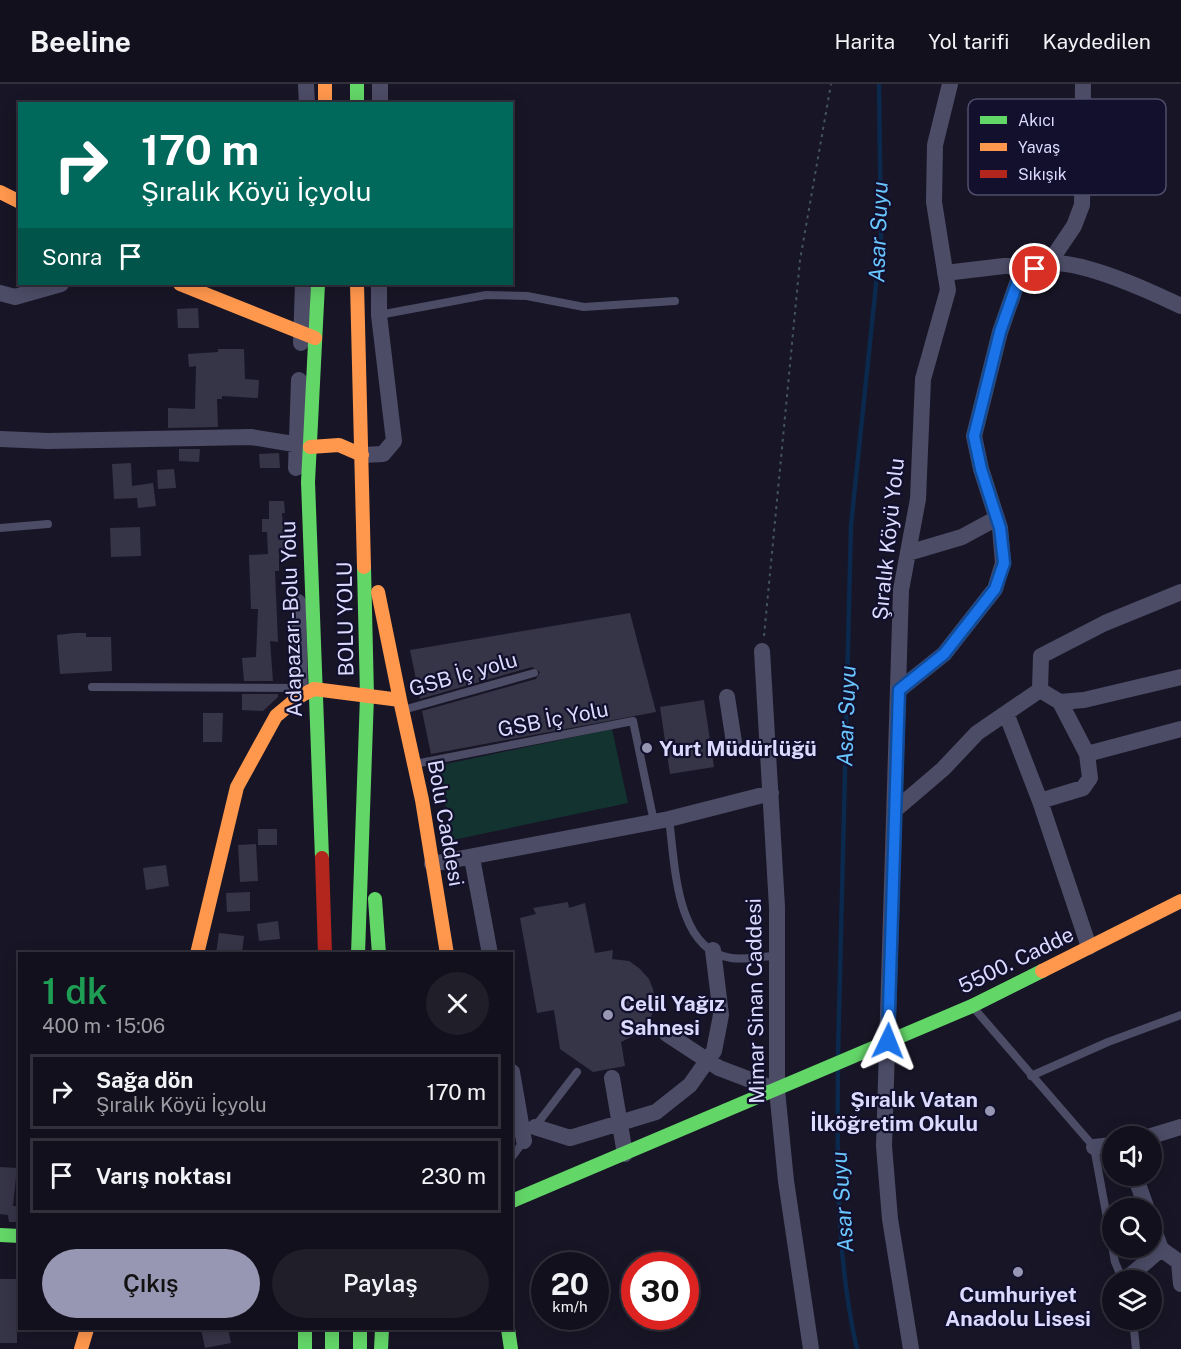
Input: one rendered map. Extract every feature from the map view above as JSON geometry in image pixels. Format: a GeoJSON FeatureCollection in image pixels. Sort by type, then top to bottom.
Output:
{"type":"FeatureCollection","features":[{"type":"Feature","properties":{"kind":"main road"},"geometry":{"type":"LineString","coordinates":[[325,84],[325,102]]}},
{"type":"Feature","properties":{"kind":"main road"},"geometry":{"type":"LineString","coordinates":[[357,84],[357,102]]}},
{"type":"Feature","properties":{"kind":"main road"},"geometry":{"type":"LineString","coordinates":[[0,192],[18,201]]}},
{"type":"Feature","properties":{"kind":"main road"},"geometry":{"type":"LineString","coordinates":[[183,285],[308,335],[318,285]]}},
{"type":"Feature","properties":{"kind":"main road","name":"BOLU YOLU"},"geometry":{"type":"LineString","coordinates":[[357,285],[367,696],[358,952]]}},
{"type":"Feature","properties":{"kind":"main road"},"geometry":{"type":"LineString","coordinates":[[303,446],[339,445],[362,455]]}},
{"type":"Feature","properties":{"kind":"main road","name":"Bolu Caddesi"},"geometry":{"type":"LineString","coordinates":[[363,519],[414,764],[447,952]]}},
{"type":"Feature","properties":{"kind":"main road"},"geometry":{"type":"LineString","coordinates":[[197,952],[237,787],[276,716],[305,691],[343,696],[367,696],[402,705]]}},
{"type":"Feature","properties":{"kind":"main road","name":"Adapazarı-Bolu Yolu"},"geometry":{"type":"LineString","coordinates":[[305,691],[322,880],[325,952]]}},
{"type":"Feature","properties":{"kind":"main road"},"geometry":{"type":"LineString","coordinates":[[362,856],[375,900],[379,952]]}},
{"type":"Feature","properties":{"kind":"main road"},"geometry":{"type":"LineString","coordinates":[[310,933],[322,880]]}},
{"type":"Feature","properties":{"kind":"main road","name":"5500. Cadde"},"geometry":{"type":"LineString","coordinates":[[777,1090],[972,1006],[1181,901]]}},
{"type":"Feature","properties":{"kind":"main road"},"geometry":{"type":"LineString","coordinates":[[513,1201],[777,1090]]}},
{"type":"Feature","properties":{"kind":"main road"},"geometry":{"type":"LineString","coordinates":[[0,1235],[18,1236]]}},
{"type":"Feature","properties":{"kind":"main road"},"geometry":{"type":"LineString","coordinates":[[81,1349],[87,1330]]}},
{"type":"Feature","properties":{"kind":"main road"},"geometry":{"type":"LineString","coordinates":[[305,1330],[305,1349]]}},
{"type":"Feature","properties":{"kind":"main road"},"geometry":{"type":"LineString","coordinates":[[332,1330],[332,1349]]}},
{"type":"Feature","properties":{"kind":"main road"},"geometry":{"type":"LineString","coordinates":[[360,1330],[360,1349]]}},
{"type":"Feature","properties":{"kind":"main road"},"geometry":{"type":"LineString","coordinates":[[381,1349],[382,1330]]}},
{"type":"Feature","properties":{"kind":"main road"},"geometry":{"type":"LineString","coordinates":[[508,1330],[512,1349]]}},
{"type":"Feature","properties":{"kind":"street"},"geometry":{"type":"LineString","coordinates":[[306,84],[307,102]]}},
{"type":"Feature","properties":{"kind":"street"},"geometry":{"type":"LineString","coordinates":[[380,84],[380,102]]}},
{"type":"Feature","properties":{"kind":"street","name":"Şıralık Köyü Yolu"},"geometry":{"type":"LineString","coordinates":[[911,1349],[890,1219],[884,1146],[901,590],[918,499],[923,379],[948,290],[934,202],[936,145],[950,84]]}},
{"type":"Feature","properties":{"kind":"street"},"geometry":{"type":"LineString","coordinates":[[1083,84],[1083,99]]}},
{"type":"Feature","properties":{"kind":"street"},"geometry":{"type":"LineString","coordinates":[[1049,263],[1074,226],[1082,205],[1082,195]]}},
{"type":"Feature","properties":{"kind":"street"},"geometry":{"type":"LineString","coordinates":[[899,690],[944,654],[995,589],[1004,563],[997,518],[981,469],[974,436],[1000,332],[1020,275],[1049,263],[1085,269],[1149,291],[1181,306]]}},
{"type":"Feature","properties":{"kind":"street"},"geometry":{"type":"LineString","coordinates":[[945,273],[1013,266],[1020,275]]}},
{"type":"Feature","properties":{"kind":"street"},"geometry":{"type":"LineString","coordinates":[[0,293],[15,297],[57,285]]}},
{"type":"Feature","properties":{"kind":"street"},"geometry":{"type":"LineString","coordinates":[[303,285],[308,335],[303,446],[305,691]]}},
{"type":"Feature","properties":{"kind":"street"},"geometry":{"type":"LineString","coordinates":[[362,455],[383,454],[394,441],[379,315],[379,285]]}},
{"type":"Feature","properties":{"kind":"street"},"geometry":{"type":"LineString","coordinates":[[0,439],[48,441],[251,437],[303,446]]}},
{"type":"Feature","properties":{"kind":"street"},"geometry":{"type":"LineString","coordinates":[[908,553],[963,537],[997,518]]}},
{"type":"Feature","properties":{"kind":"street"},"geometry":{"type":"LineString","coordinates":[[1040,690],[1041,656],[1105,623],[1181,592]]}},
{"type":"Feature","properties":{"kind":"street","name":"Mimar Sinan Caddesi"},"geometry":{"type":"LineString","coordinates":[[762,651],[778,956],[777,1090],[786,1181],[811,1349]]}},
{"type":"Feature","properties":{"kind":"street"},"geometry":{"type":"LineString","coordinates":[[1060,702],[1084,700],[1181,677]]}},
{"type":"Feature","properties":{"kind":"street"},"geometry":{"type":"LineString","coordinates":[[1040,690],[1060,702],[1087,754],[1090,778],[1083,788],[1040,801]]}},
{"type":"Feature","properties":{"kind":"street"},"geometry":{"type":"LineString","coordinates":[[896,810],[943,769],[977,733],[1040,690]]}},
{"type":"Feature","properties":{"kind":"street"},"geometry":{"type":"LineString","coordinates":[[727,697],[728,750]]}},
{"type":"Feature","properties":{"kind":"street"},"geometry":{"type":"LineString","coordinates":[[1006,713],[1040,801],[1089,947]]}},
{"type":"Feature","properties":{"kind":"street"},"geometry":{"type":"LineString","coordinates":[[1087,754],[1181,729]]}},
{"type":"Feature","properties":{"kind":"street"},"geometry":{"type":"LineString","coordinates":[[432,864],[662,821],[771,793]]}},
{"type":"Feature","properties":{"kind":"street"},"geometry":{"type":"LineString","coordinates":[[472,858],[490,952]]}},
{"type":"Feature","properties":{"kind":"street"},"geometry":{"type":"LineString","coordinates":[[535,1127],[570,1138],[656,1112],[690,1085],[714,1051],[721,1015],[713,950]]}},
{"type":"Feature","properties":{"kind":"street"},"geometry":{"type":"LineString","coordinates":[[667,1034],[718,1068],[777,1090]]}},
{"type":"Feature","properties":{"kind":"street"},"geometry":{"type":"LineString","coordinates":[[513,1078],[524,1141]]}},
{"type":"Feature","properties":{"kind":"street"},"geometry":{"type":"LineString","coordinates":[[612,1078],[625,1154]]}},
{"type":"Feature","properties":{"kind":"street"},"geometry":{"type":"LineString","coordinates":[[1162,1133],[1181,1127]]}},
{"type":"Feature","properties":{"kind":"street"},"geometry":{"type":"LineString","coordinates":[[1094,1147],[1102,1146]]}},
{"type":"Feature","properties":{"kind":"street"},"geometry":{"type":"LineString","coordinates":[[1162,1250],[1179,1262],[1181,1284]]}},
{"type":"Feature","properties":{"kind":"street"},"geometry":{"type":"LineString","coordinates":[[1136,1270],[1150,1258]]}},
{"type":"Feature","properties":{"kind":"lane"},"geometry":{"type":"LineString","coordinates":[[379,315],[486,295],[527,296],[584,307],[675,301]]}},
{"type":"Feature","properties":{"kind":"lane"},"geometry":{"type":"LineString","coordinates":[[0,528],[48,524]]}},
{"type":"Feature","properties":{"kind":"lane","name":"GSB İç yolu"},"geometry":{"type":"LineString","coordinates":[[402,705],[534,673]]}},
{"type":"Feature","properties":{"kind":"lane"},"geometry":{"type":"LineString","coordinates":[[92,687],[305,691]]}},
{"type":"Feature","properties":{"kind":"lane","name":"GSB İç Yolu"},"geometry":{"type":"LineString","coordinates":[[414,764],[633,721],[662,821]]}},
{"type":"Feature","properties":{"kind":"lane"},"geometry":{"type":"LineString","coordinates":[[728,750],[768,744]]}},
{"type":"Feature","properties":{"kind":"lane"},"geometry":{"type":"LineString","coordinates":[[662,821],[681,907],[703,946],[730,958],[778,956]]}},
{"type":"Feature","properties":{"kind":"lane"},"geometry":{"type":"LineString","coordinates":[[972,1006],[1094,1147],[1118,1270]]}},
{"type":"Feature","properties":{"kind":"lane"},"geometry":{"type":"LineString","coordinates":[[1031,1076],[1108,1042],[1181,1015]]}},
{"type":"Feature","properties":{"kind":"lane"},"geometry":{"type":"LineString","coordinates":[[513,1156],[578,1072]]}},
{"type":"Feature","properties":{"kind":"lane"},"geometry":{"type":"LineString","coordinates":[[1134,1330],[1136,1349]]}},
{"type":"Feature","properties":{"kind":"path"},"geometry":{"type":"LineString","coordinates":[[762,651],[800,260],[831,84]]}},
{"type":"Feature","properties":{"kind":"green space"},"geometry":{"type":"Polygon","coordinates":[[[612,729],[628,803],[453,840],[437,766],[612,729]]]}},
{"type":"Feature","properties":{"kind":"building"},"geometry":{"type":"Polygon","coordinates":[[[198,308],[199,328],[178,328],[177,309],[198,308]]]}},
{"type":"Feature","properties":{"kind":"building"},"geometry":{"type":"Polygon","coordinates":[[[218,349],[244,349],[245,379],[259,380],[258,398],[222,396],[222,399],[217,399],[218,427],[168,428],[168,408],[195,409],[196,366],[189,367],[188,354],[218,352],[218,349]]]}},
{"type":"Feature","properties":{"kind":"building"},"geometry":{"type":"Polygon","coordinates":[[[179,449],[200,449],[199,462],[179,461],[179,449]]]}},
{"type":"Feature","properties":{"kind":"building"},"geometry":{"type":"Polygon","coordinates":[[[279,453],[280,468],[260,468],[259,454],[279,453]]]}},
{"type":"Feature","properties":{"kind":"building"},"geometry":{"type":"Polygon","coordinates":[[[131,463],[132,486],[153,483],[156,506],[138,508],[137,498],[114,499],[112,464],[131,463]]]}},
{"type":"Feature","properties":{"kind":"building"},"geometry":{"type":"Polygon","coordinates":[[[174,469],[176,488],[158,489],[157,470],[174,469]]]}},
{"type":"Feature","properties":{"kind":"building"},"geometry":{"type":"Polygon","coordinates":[[[269,501],[284,501],[285,513],[282,513],[285,551],[279,551],[279,571],[275,571],[278,642],[270,641],[273,681],[244,681],[242,658],[256,657],[258,609],[251,609],[249,555],[268,554],[267,532],[262,532],[262,519],[269,519],[269,501]]]}},
{"type":"Feature","properties":{"kind":"building"},"geometry":{"type":"Polygon","coordinates":[[[140,527],[141,556],[111,557],[110,528],[140,527]]]}},
{"type":"Feature","properties":{"kind":"building"},"geometry":{"type":"Polygon","coordinates":[[[630,613],[656,712],[431,754],[422,711],[536,679],[540,672],[532,667],[420,699],[410,650],[630,613]]]}},
{"type":"Feature","properties":{"kind":"building"},"geometry":{"type":"Polygon","coordinates":[[[86,633],[86,637],[111,637],[112,671],[60,674],[57,635],[86,633]]]}},
{"type":"Feature","properties":{"kind":"building"},"geometry":{"type":"Polygon","coordinates":[[[242,694],[278,694],[278,697],[263,711],[242,710],[242,694]]]}},
{"type":"Feature","properties":{"kind":"building"},"geometry":{"type":"Polygon","coordinates":[[[704,700],[714,767],[670,774],[660,707],[704,700]]]}},
{"type":"Feature","properties":{"kind":"building"},"geometry":{"type":"Polygon","coordinates":[[[203,713],[223,713],[222,742],[203,742],[203,713]]]}},
{"type":"Feature","properties":{"kind":"building"},"geometry":{"type":"Polygon","coordinates":[[[258,829],[277,829],[277,845],[258,845],[258,829]]]}},
{"type":"Feature","properties":{"kind":"building"},"geometry":{"type":"Polygon","coordinates":[[[256,844],[258,881],[240,882],[238,845],[256,844]]]}},
{"type":"Feature","properties":{"kind":"building"},"geometry":{"type":"Polygon","coordinates":[[[166,865],[169,886],[146,890],[143,868],[166,865]]]}},
{"type":"Feature","properties":{"kind":"building"},"geometry":{"type":"Polygon","coordinates":[[[250,892],[250,911],[227,912],[226,893],[250,892]]]}},
{"type":"Feature","properties":{"kind":"building"},"geometry":{"type":"Polygon","coordinates":[[[568,902],[569,908],[585,903],[595,953],[613,950],[612,959],[629,961],[639,968],[649,979],[653,989],[655,1002],[651,1018],[637,1034],[621,1042],[625,1066],[593,1072],[560,1049],[554,1010],[537,1013],[520,918],[536,914],[533,908],[568,902]]]}},
{"type":"Feature","properties":{"kind":"building"},"geometry":{"type":"Polygon","coordinates":[[[278,921],[280,939],[259,941],[257,924],[278,921]]]}},
{"type":"Feature","properties":{"kind":"building"},"geometry":{"type":"Polygon","coordinates":[[[219,933],[244,936],[242,952],[216,952],[219,933]]]}},
{"type":"Feature","properties":{"kind":"building"},"geometry":{"type":"Polygon","coordinates":[[[0,1167],[17,1168],[13,1206],[18,1206],[18,1222],[9,1222],[8,1215],[0,1214],[0,1167]]]}},
{"type":"Feature","properties":{"kind":"building"},"geometry":{"type":"Polygon","coordinates":[[[0,1279],[17,1279],[17,1343],[0,1343],[0,1279]]]}},
{"type":"Feature","properties":{"kind":"building"},"geometry":{"type":"Polygon","coordinates":[[[201,1330],[228,1330],[231,1343],[205,1348],[201,1330]]]}},
{"type":"Feature","properties":{"kind":"waterway","name":"Asar Suyu"},"geometry":{"type":"LineString","coordinates":[[838,1055],[851,525],[881,237],[879,84]]}},
{"type":"Feature","properties":{"kind":"waterway","name":"Asar Suyu"},"geometry":{"type":"LineString","coordinates":[[838,1069],[841,1245],[857,1349]]}},
{"type":"Feature","properties":{"kind":"traffic: fast"},"geometry":{"type":"LineString","coordinates":[[357,84],[357,102]]}},
{"type":"Feature","properties":{"kind":"traffic: fast"},"geometry":{"type":"LineString","coordinates":[[318,285],[308,482],[322,858]]}},
{"type":"Feature","properties":{"kind":"traffic: fast"},"geometry":{"type":"LineString","coordinates":[[358,952],[367,696],[364,567]]}},
{"type":"Feature","properties":{"kind":"traffic: fast"},"geometry":{"type":"LineString","coordinates":[[375,899],[379,952]]}},
{"type":"Feature","properties":{"kind":"traffic: fast"},"geometry":{"type":"LineString","coordinates":[[513,1201],[972,1006],[1042,971]]}},
{"type":"Feature","properties":{"kind":"traffic: fast"},"geometry":{"type":"LineString","coordinates":[[0,1235],[18,1236]]}},
{"type":"Feature","properties":{"kind":"traffic: fast"},"geometry":{"type":"LineString","coordinates":[[305,1330],[305,1349]]}},
{"type":"Feature","properties":{"kind":"traffic: fast"},"geometry":{"type":"LineString","coordinates":[[332,1330],[332,1349]]}},
{"type":"Feature","properties":{"kind":"traffic: fast"},"geometry":{"type":"LineString","coordinates":[[360,1330],[360,1349]]}},
{"type":"Feature","properties":{"kind":"traffic: fast"},"geometry":{"type":"LineString","coordinates":[[381,1349],[382,1330]]}},
{"type":"Feature","properties":{"kind":"traffic: fast"},"geometry":{"type":"LineString","coordinates":[[508,1330],[511,1349]]}},
{"type":"Feature","properties":{"kind":"traffic: slow"},"geometry":{"type":"LineString","coordinates":[[325,84],[325,102]]}},
{"type":"Feature","properties":{"kind":"traffic: slow"},"geometry":{"type":"LineString","coordinates":[[0,192],[18,201]]}},
{"type":"Feature","properties":{"kind":"traffic: slow"},"geometry":{"type":"LineString","coordinates":[[182,285],[315,338]]}},
{"type":"Feature","properties":{"kind":"traffic: slow"},"geometry":{"type":"LineString","coordinates":[[357,285],[364,567]]}},
{"type":"Feature","properties":{"kind":"traffic: slow"},"geometry":{"type":"LineString","coordinates":[[310,447],[339,445],[362,455]]}},
{"type":"Feature","properties":{"kind":"traffic: slow"},"geometry":{"type":"LineString","coordinates":[[314,689],[400,700],[378,592]]}},
{"type":"Feature","properties":{"kind":"traffic: slow"},"geometry":{"type":"LineString","coordinates":[[197,952],[237,787],[276,716],[300,696],[314,689]]}},
{"type":"Feature","properties":{"kind":"traffic: slow"},"geometry":{"type":"LineString","coordinates":[[400,700],[422,800],[447,952]]}},
{"type":"Feature","properties":{"kind":"traffic: slow"},"geometry":{"type":"LineString","coordinates":[[1042,971],[1181,901]]}},
{"type":"Feature","properties":{"kind":"traffic: slow"},"geometry":{"type":"LineString","coordinates":[[81,1349],[87,1330]]}},
{"type":"Feature","properties":{"kind":"traffic: jam"},"geometry":{"type":"LineString","coordinates":[[322,858],[325,952]]}},
{"type":"Feature","properties":{"kind":"place","name":"Yurt Müdürlüğü"},"geometry":{"type":"Point","coordinates":[647,748]}},
{"type":"Feature","properties":{"kind":"place","name":"Celil Yağız Sahnesi"},"geometry":{"type":"Point","coordinates":[608,1015]}},
{"type":"Feature","properties":{"kind":"place","name":"Şıralık Vatan İlköğretim Okulu"},"geometry":{"type":"Point","coordinates":[990,1111]}},
{"type":"Feature","properties":{"kind":"place","name":"Cumhuriyet Anadolu Lisesi"},"geometry":{"type":"Point","coordinates":[1018,1272]}},
{"type":"Feature","properties":{"kind":"route"},"geometry":{"type":"LineString","coordinates":[[888,1041],[899,690],[944,654],[995,589],[1004,563],[1000,528],[981,469],[974,436],[1000,332],[1020,275],[1035,269]]}}]}
